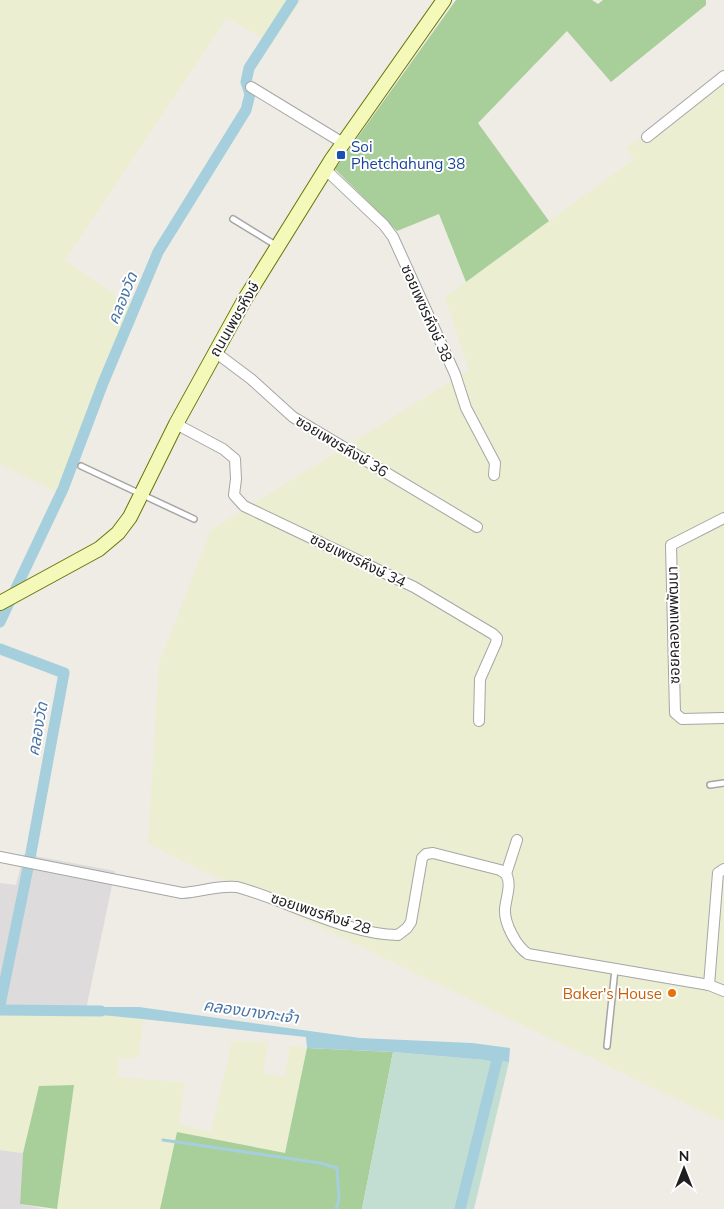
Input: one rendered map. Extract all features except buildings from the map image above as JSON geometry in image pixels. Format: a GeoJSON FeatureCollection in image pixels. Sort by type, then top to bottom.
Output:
{"type":"FeatureCollection","features":[{"type":"Feature","properties":{"kind":"main road","name":"ถนนเพชรหึงษ์"},"geometry":{"type":"LineString","coordinates":[[0,602],[99,549],[118,533],[130,517],[176,424],[215,352],[278,246],[343,143],[444,0]]}},
{"type":"Feature","properties":{"kind":"street"},"geometry":{"type":"LineString","coordinates":[[647,136],[724,76]]}},
{"type":"Feature","properties":{"kind":"street"},"geometry":{"type":"LineString","coordinates":[[251,87],[343,143]]}},
{"type":"Feature","properties":{"kind":"street","name":"ซอยเพชรหึงษ์ 38"},"geometry":{"type":"LineString","coordinates":[[326,170],[393,237],[416,294],[451,365],[466,408],[495,463],[494,475]]}},
{"type":"Feature","properties":{"kind":"street","name":"ซอยเพชรหึงษ์ 36"},"geometry":{"type":"LineString","coordinates":[[215,352],[251,379],[293,417],[477,528]]}},
{"type":"Feature","properties":{"kind":"street","name":"ซอยเพชรหึงษ์ 34"},"geometry":{"type":"LineString","coordinates":[[176,424],[223,449],[235,459],[236,479],[234,495],[244,506],[414,588],[493,634],[497,638],[496,643],[480,679],[480,721]]}},
{"type":"Feature","properties":{"kind":"street","name":"ซอยคลองแพพัฒนา"},"geometry":{"type":"LineString","coordinates":[[724,518],[671,545],[675,712],[682,719],[724,718]]}},
{"type":"Feature","properties":{"kind":"street"},"geometry":{"type":"LineString","coordinates":[[516,840],[506,874],[509,885],[505,914],[523,950],[556,960],[709,985],[724,991]]}},
{"type":"Feature","properties":{"kind":"street","name":"ซอยเพชรหึงษ์ 28"},"geometry":{"type":"LineString","coordinates":[[0,857],[182,894],[220,886],[237,887],[322,917],[390,935],[398,935],[407,928],[420,865],[422,858],[426,854],[448,857],[500,870],[506,874]]}},
{"type":"Feature","properties":{"kind":"street"},"geometry":{"type":"LineString","coordinates":[[709,985],[718,873],[724,869]]}},
{"type":"Feature","properties":{"kind":"lane"},"geometry":{"type":"LineString","coordinates":[[233,219],[278,246]]}},
{"type":"Feature","properties":{"kind":"lane"},"geometry":{"type":"LineString","coordinates":[[81,466],[194,519]]}},
{"type":"Feature","properties":{"kind":"lane"},"geometry":{"type":"LineString","coordinates":[[710,785],[724,783]]}},
{"type":"Feature","properties":{"kind":"lane"},"geometry":{"type":"LineString","coordinates":[[607,1046],[615,969]]}},
{"type":"Feature","properties":{"kind":"shaded area"},"geometry":{"type":"Polygon","coordinates":[[[24,854],[115,871],[85,1014],[0,1008],[0,883],[16,885],[24,854]]]}},
{"type":"Feature","properties":{"kind":"shaded area"},"geometry":{"type":"Polygon","coordinates":[[[0,1150],[23,1153],[20,1204],[45,1209],[0,1209],[0,1150]]]}},
{"type":"Feature","properties":{"kind":"green space"},"geometry":{"type":"Polygon","coordinates":[[[0,0],[301,0],[272,44],[227,18],[65,260],[136,309],[59,493],[0,464],[0,0]]]}},
{"type":"Feature","properties":{"kind":"green space"},"geometry":{"type":"Polygon","coordinates":[[[456,0],[592,0],[598,4],[603,0],[706,0],[706,5],[611,82],[567,31],[478,123],[549,221],[466,282],[439,214],[397,231],[335,169],[456,0]]]}},
{"type":"Feature","properties":{"kind":"green space"},"geometry":{"type":"Polygon","coordinates":[[[724,78],[724,1122],[148,844],[159,663],[211,530],[469,370],[445,297],[634,159],[626,148],[724,78]]]}},
{"type":"Feature","properties":{"kind":"green space"},"geometry":{"type":"Polygon","coordinates":[[[0,1008],[143,1018],[139,1058],[119,1058],[117,1077],[185,1082],[179,1124],[211,1132],[232,1041],[268,1042],[263,1074],[285,1076],[290,1046],[307,1048],[285,1153],[177,1132],[160,1209],[57,1209],[73,1086],[39,1086],[23,1153],[0,1150],[0,1008]]]}},
{"type":"Feature","properties":{"kind":"green space"},"geometry":{"type":"Polygon","coordinates":[[[307,1048],[393,1052],[362,1209],[160,1209],[177,1132],[285,1153],[307,1048]]]}},
{"type":"Feature","properties":{"kind":"green space"},"geometry":{"type":"Polygon","coordinates":[[[393,1052],[509,1062],[474,1209],[362,1209],[393,1052]]]}},
{"type":"Feature","properties":{"kind":"green space"},"geometry":{"type":"Polygon","coordinates":[[[74,1085],[57,1209],[20,1204],[23,1153],[39,1086],[74,1085]]]}},
{"type":"Feature","properties":{"kind":"water"},"geometry":{"type":"Polygon","coordinates":[[[87,1007],[139,1007],[360,1038],[472,1043],[510,1048],[509,1062],[393,1052],[307,1048],[306,1037],[85,1014],[87,1007]]]}},
{"type":"Feature","properties":{"kind":"waterway","name":"คลองวัด"},"geometry":{"type":"LineString","coordinates":[[0,622],[63,489],[103,383],[158,252],[246,110],[250,94],[246,82],[249,68],[293,0]]}},
{"type":"Feature","properties":{"kind":"waterway","name":"คลองวัด"},"geometry":{"type":"LineString","coordinates":[[0,649],[64,673],[30,858]]}},
{"type":"Feature","properties":{"kind":"waterway","name":"คลองวัด"},"geometry":{"type":"LineString","coordinates":[[0,1005],[28,868]]}},
{"type":"Feature","properties":{"kind":"waterway","name":"คลองบางกะเจ้า"},"geometry":{"type":"LineString","coordinates":[[0,1010],[101,1011]]}},
{"type":"Feature","properties":{"kind":"waterway"},"geometry":{"type":"LineString","coordinates":[[460,1209],[498,1056],[489,1055]]}},
{"type":"Feature","properties":{"kind":"waterway"},"geometry":{"type":"LineString","coordinates":[[163,1140],[320,1163],[337,1168],[339,1200],[336,1209]]}},
{"type":"Feature","properties":{"kind":"place","name":"Soi Phetchahung 38"},"geometry":{"type":"Point","coordinates":[341,155]}},
{"type":"Feature","properties":{"kind":"place","name":"Baker's House"},"geometry":{"type":"Point","coordinates":[672,993]}}]}
